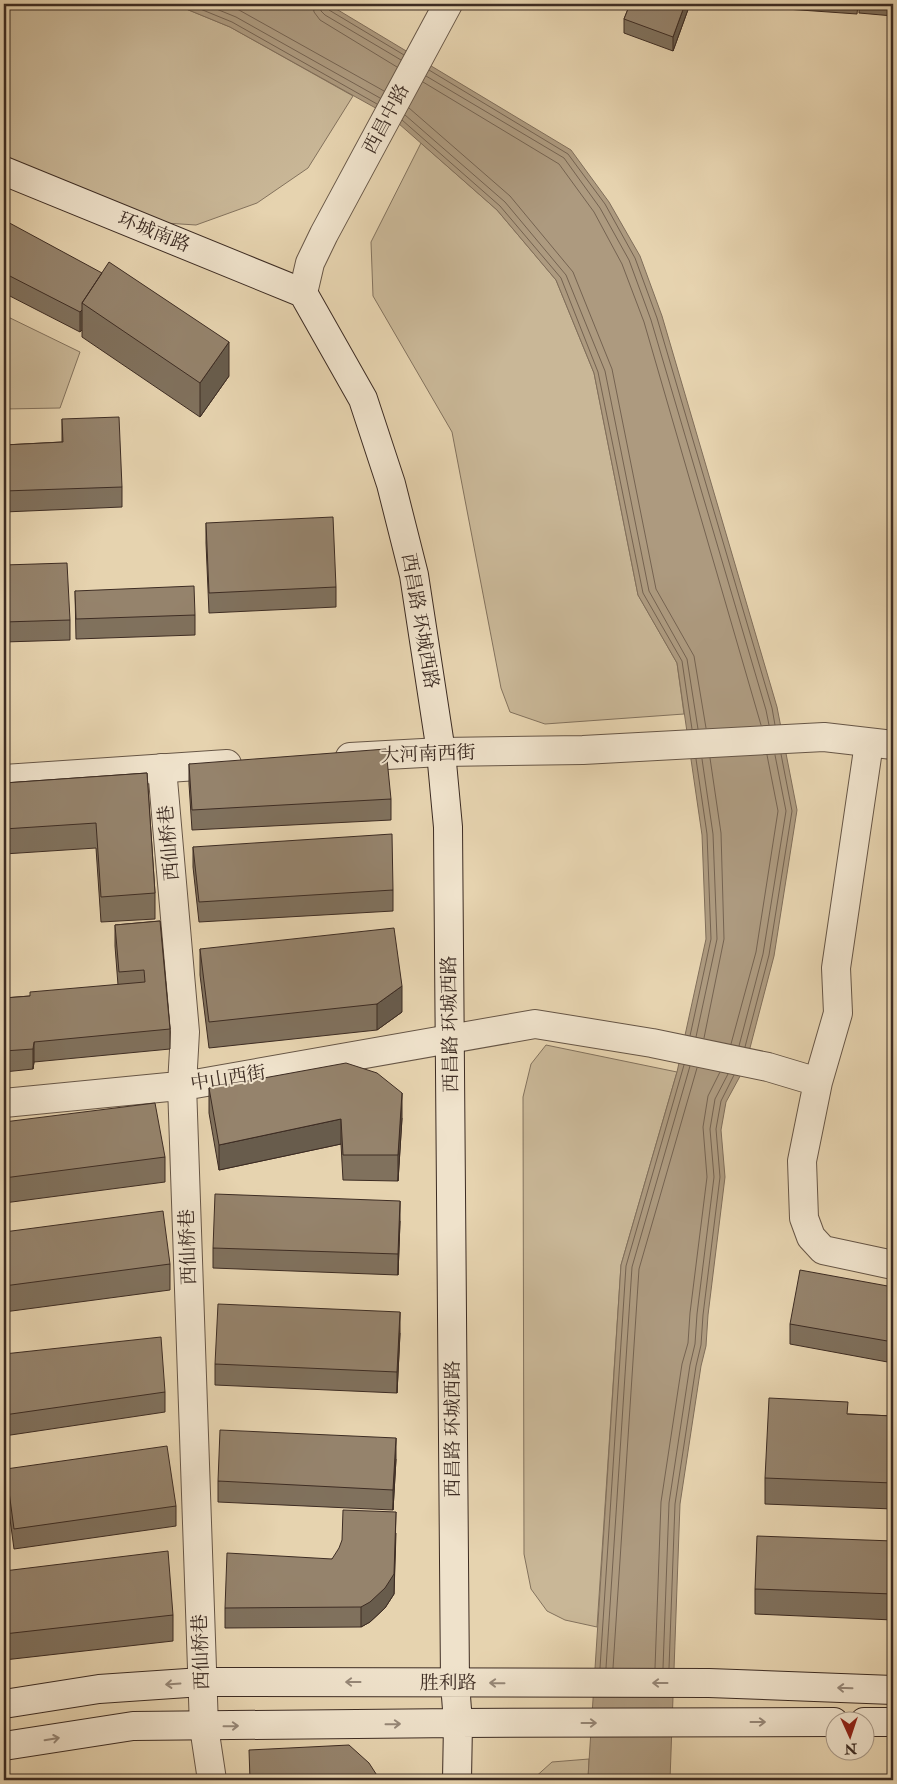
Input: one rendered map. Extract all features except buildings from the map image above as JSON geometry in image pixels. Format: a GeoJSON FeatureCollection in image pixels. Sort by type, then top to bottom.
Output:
{"type":"FeatureCollection","features":[{"type":"Feature","properties":{"kind":"main road","name":"西昌中路"},"geometry":{"type":"LineString","coordinates":[[304,294],[310,263],[324,234],[448,4]]}},
{"type":"Feature","properties":{"kind":"main road","name":"环城南路"},"geometry":{"type":"LineString","coordinates":[[4,171],[304,294]]}},
{"type":"Feature","properties":{"kind":"main road","name":"西昌路 环城西路"},"geometry":{"type":"LineString","coordinates":[[304,294],[363,399],[391,484],[414,575],[441,752],[448,827],[455,1683],[458,1723],[457,1780]]}},
{"type":"Feature","properties":{"kind":"main road","name":"大河南西街"},"geometry":{"type":"LineString","coordinates":[[322,759],[441,752],[583,750],[824,737],[881,744]]}},
{"type":"Feature","properties":{"kind":"main road"},"geometry":{"type":"LineString","coordinates":[[881,744],[836,968],[838,1013],[818,1082],[802,1161],[804,1218],[811,1237],[823,1250],[893,1264]]}},
{"type":"Feature","properties":{"kind":"main road"},"geometry":{"type":"LineString","coordinates":[[4,779],[252,763]]}},
{"type":"Feature","properties":{"kind":"main road","name":"西仙桥巷"},"geometry":{"type":"LineString","coordinates":[[162,768],[185,1032],[182,1086],[202,1682],[204,1727],[212,1780]]}},
{"type":"Feature","properties":{"kind":"main road","name":"中山西街"},"geometry":{"type":"LineString","coordinates":[[4,1103],[182,1086],[535,1024],[652,1043],[768,1067],[818,1082]]}},
{"type":"Feature","properties":{"kind":"main road","name":"胜利路"},"geometry":{"type":"LineString","coordinates":[[4,1704],[99,1689],[202,1682],[709,1683],[893,1690]]}},
{"type":"Feature","properties":{"kind":"main road"},"geometry":{"type":"LineString","coordinates":[[4,1746],[133,1726],[824,1722]]}},
{"type":"Feature","properties":{"kind":"main road"},"geometry":{"type":"LineString","coordinates":[[874,1722],[893,1722]]}},
{"type":"Feature","properties":{"kind":"shaded area"},"geometry":{"type":"Polygon","coordinates":[[[4,4],[174,4],[230,27],[353,96],[308,168],[257,203],[196,225],[165,223],[4,156],[4,4]]]}},
{"type":"Feature","properties":{"kind":"shaded area"},"geometry":{"type":"Polygon","coordinates":[[[421,143],[497,210],[556,280],[594,373],[638,595],[677,663],[684,714],[545,724],[510,712],[501,688],[452,432],[373,296],[371,242],[421,143]]]}},
{"type":"Feature","properties":{"kind":"shaded area"},"geometry":{"type":"Polygon","coordinates":[[[4,315],[80,352],[60,408],[4,409],[4,315]]]}},
{"type":"Feature","properties":{"kind":"shaded area"},"geometry":{"type":"Polygon","coordinates":[[[546,1045],[677,1072],[621,1265],[597,1627],[565,1620],[547,1611],[531,1589],[524,1554],[523,1097],[531,1064],[546,1045]]]}},
{"type":"Feature","properties":{"kind":"shaded area"},"geometry":{"type":"Polygon","coordinates":[[[589,1759],[588,1780],[532,1780],[552,1762],[589,1759]]]}},
{"type":"Feature","properties":{"kind":"water"},"geometry":{"type":"Polygon","coordinates":[[[174,4],[328,4],[571,150],[609,202],[640,256],[662,316],[777,707],[797,810],[774,956],[745,1067],[726,1102],[721,1130],[725,1177],[706,1346],[701,1366],[680,1504],[670,1780],[588,1780],[588,1777],[621,1265],[677,1072],[706,939],[702,835],[677,663],[638,595],[594,373],[556,280],[497,210],[390,116],[230,27],[174,4]]]}}]}
